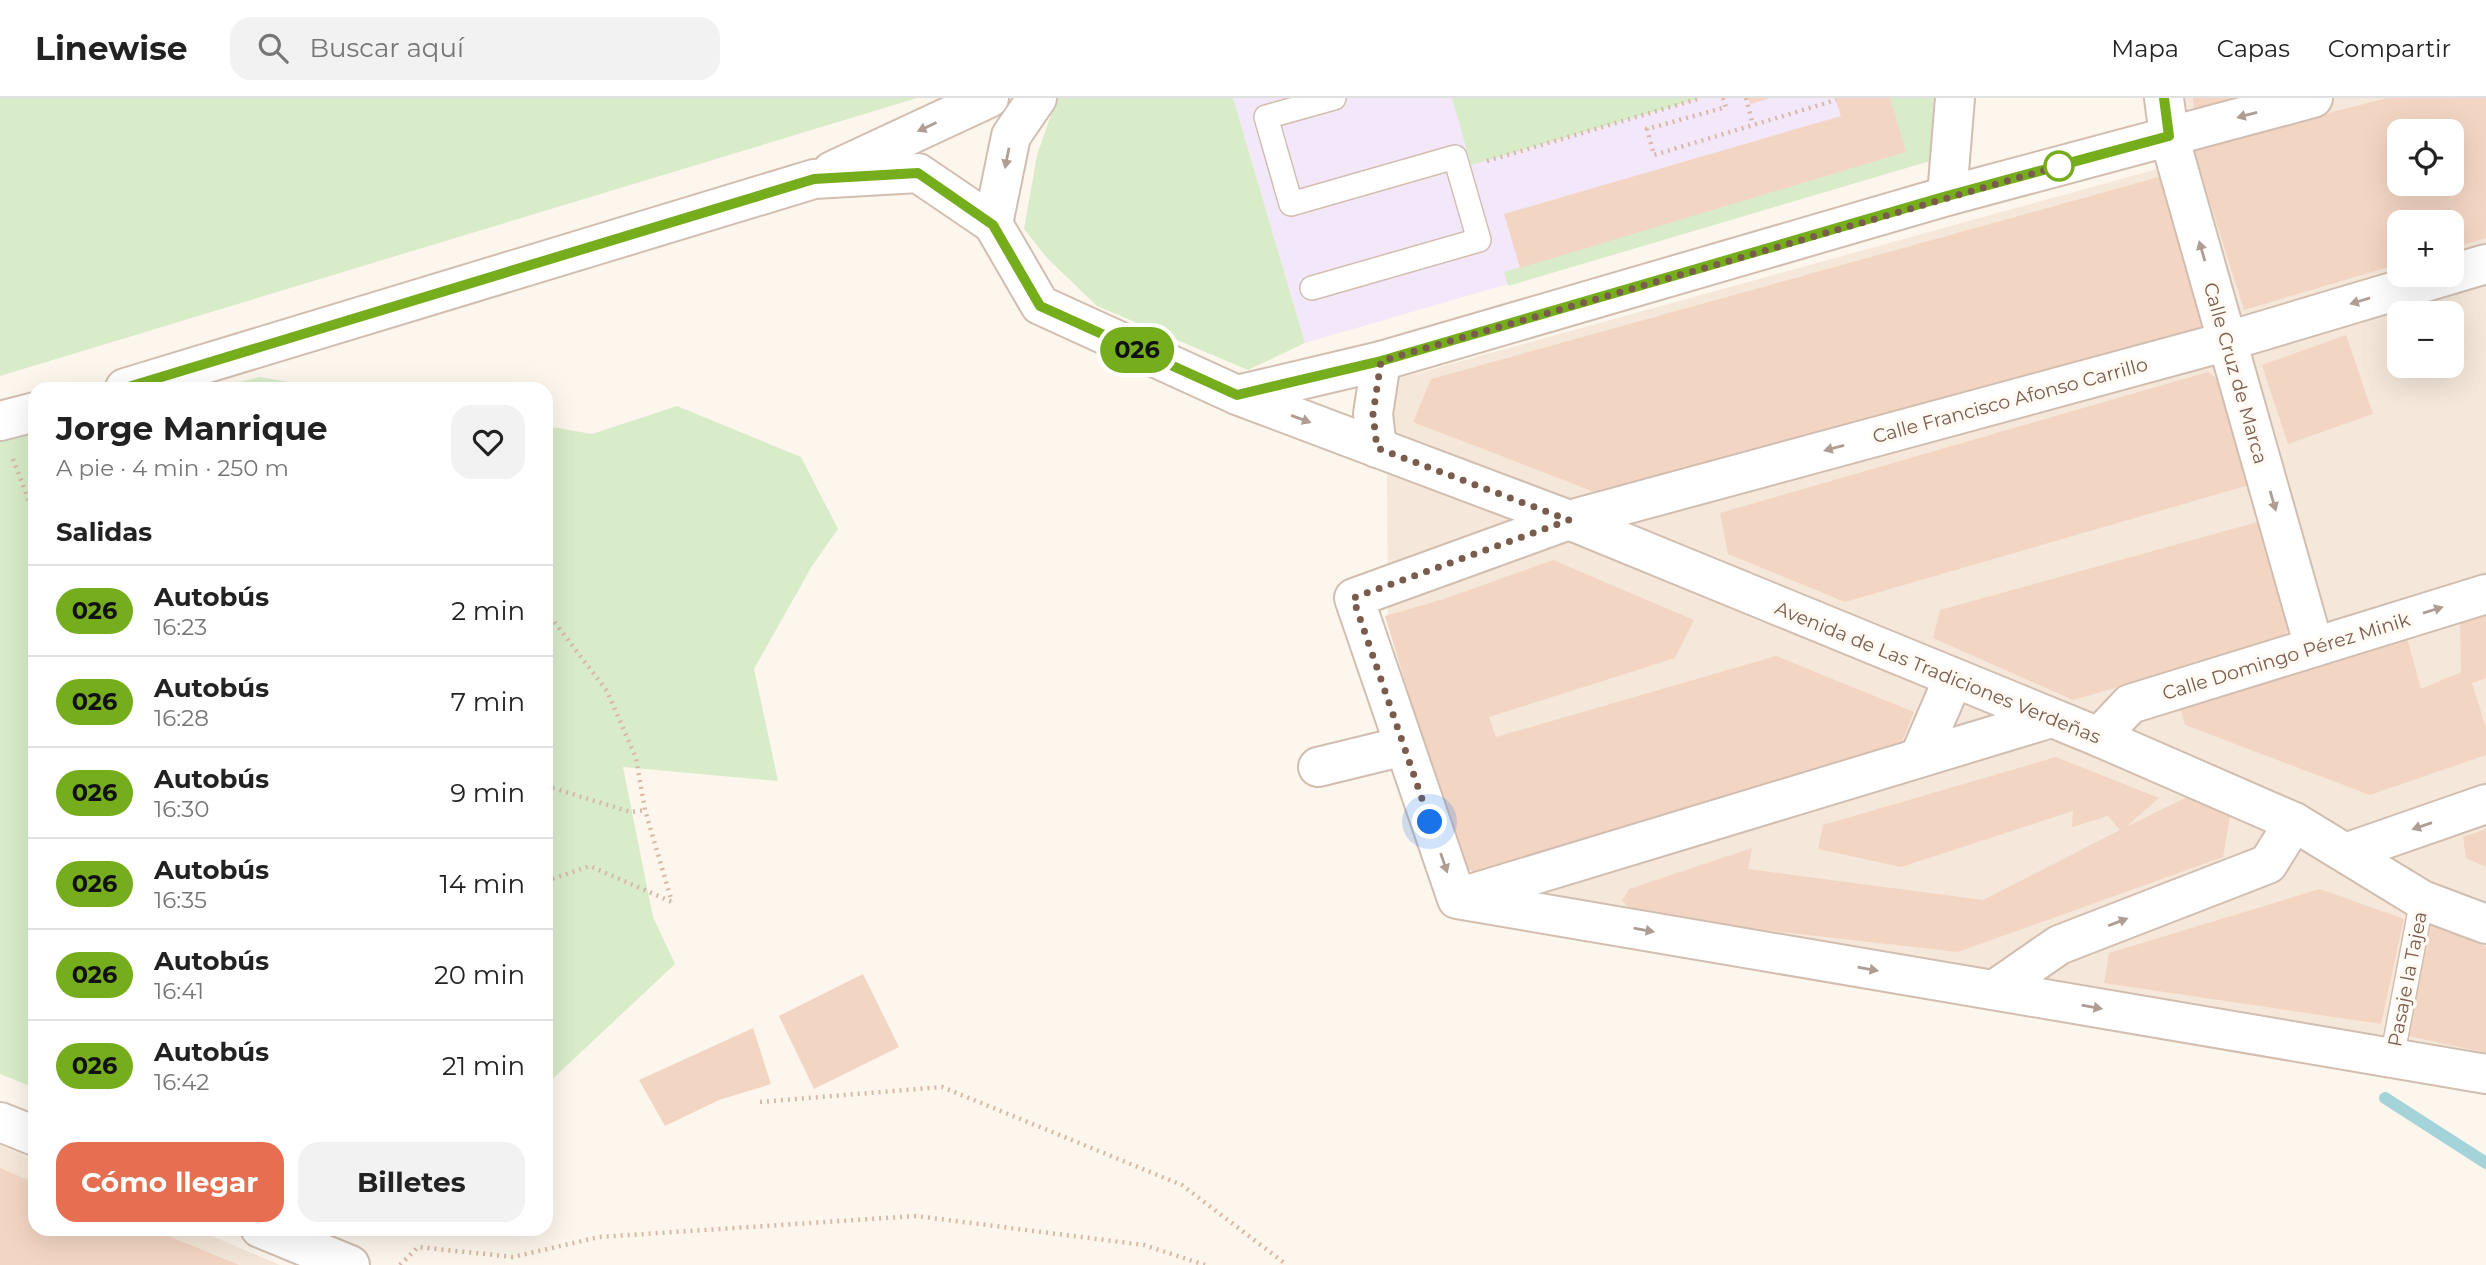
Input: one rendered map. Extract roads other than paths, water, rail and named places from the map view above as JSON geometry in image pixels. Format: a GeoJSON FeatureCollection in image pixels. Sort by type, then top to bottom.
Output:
{"type":"FeatureCollection","features":[{"type":"Feature","properties":{"kind":"street"},"geometry":{"type":"LineString","coordinates":[[145,382],[814,179],[989,98]]}},
{"type":"Feature","properties":{"kind":"street"},"geometry":{"type":"LineString","coordinates":[[814,179],[918,173],[993,225],[1011,136],[1037,98]]}},
{"type":"Feature","properties":{"kind":"street"},"geometry":{"type":"LineString","coordinates":[[1947,196],[1955,98]]}},
{"type":"Feature","properties":{"kind":"street","name":"Calle Cruz de Marca"},"geometry":{"type":"LineString","coordinates":[[2164,98],[2169,136],[2314,647]]}},
{"type":"Feature","properties":{"kind":"street"},"geometry":{"type":"LineString","coordinates":[[1237,395],[1381,361],[1947,196],[2313,98]]}},
{"type":"Feature","properties":{"kind":"street","name":"Avenida de Las Tradiciones Verdeñas"},"geometry":{"type":"LineString","coordinates":[[993,225],[1040,306],[1237,395],[1569,520],[2048,719],[2099,737],[2294,822],[2348,852],[2422,901],[2486,925]]}},
{"type":"Feature","properties":{"kind":"street","name":"Calle Francisco Afonso Carrillo"},"geometry":{"type":"LineString","coordinates":[[2464,270],[2486,264]]}},
{"type":"Feature","properties":{"kind":"street","name":"Calle Francisco Afonso Carrillo"},"geometry":{"type":"LineString","coordinates":[[1404,746],[1353,598],[1569,520],[2228,341],[2407,287]]}},
{"type":"Feature","properties":{"kind":"street"},"geometry":{"type":"LineString","coordinates":[[1377,448],[1373,414],[1381,361]]}},
{"type":"Feature","properties":{"kind":"street"},"geometry":{"type":"LineString","coordinates":[[0,421],[28,414]]}},
{"type":"Feature","properties":{"kind":"street","name":"Calle Domingo Pérez Minik"},"geometry":{"type":"LineString","coordinates":[[2099,737],[2130,704],[2486,594]]}},
{"type":"Feature","properties":{"kind":"street"},"geometry":{"type":"LineString","coordinates":[[1919,758],[1953,679]]}},
{"type":"Feature","properties":{"kind":"street"},"geometry":{"type":"LineString","coordinates":[[1457,899],[2048,719]]}},
{"type":"Feature","properties":{"kind":"street"},"geometry":{"type":"LineString","coordinates":[[1318,767],[1404,746],[1457,899]]}},
{"type":"Feature","properties":{"kind":"street"},"geometry":{"type":"LineString","coordinates":[[2348,852],[2486,804]]}},
{"type":"Feature","properties":{"kind":"street"},"geometry":{"type":"LineString","coordinates":[[1994,990],[2059,945],[2268,864],[2294,822]]}},
{"type":"Feature","properties":{"kind":"street"},"geometry":{"type":"LineString","coordinates":[[1457,899],[2486,1074]]}},
{"type":"Feature","properties":{"kind":"street"},"geometry":{"type":"LineString","coordinates":[[0,1122],[28,1133]]}},
{"type":"Feature","properties":{"kind":"street"},"geometry":{"type":"LineString","coordinates":[[279,1236],[349,1265]]}},
{"type":"Feature","properties":{"kind":"lane"},"geometry":{"type":"LineString","coordinates":[[1312,288],[1479,240],[1455,157],[1291,204],[1266,117],[1334,98]]}},
{"type":"Feature","properties":{"kind":"lane","name":"Pasaje la Tajea"},"geometry":{"type":"LineString","coordinates":[[2392,1058],[2422,901]]}},
{"type":"Feature","properties":{"kind":"waterway"},"geometry":{"type":"LineString","coordinates":[[2385,1098],[2486,1163]]}}]}
